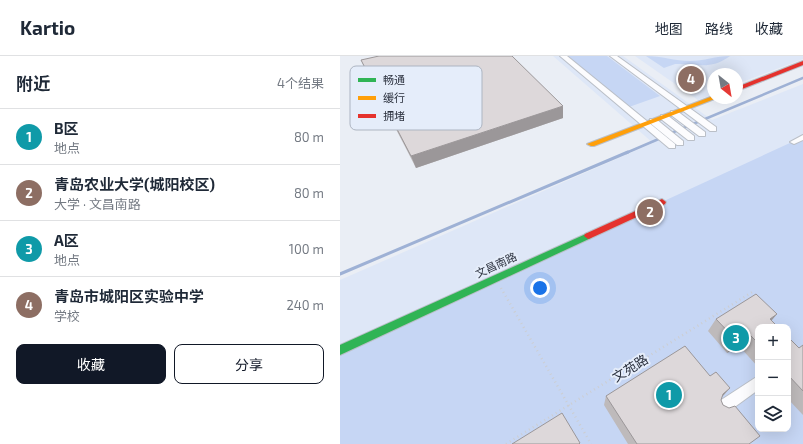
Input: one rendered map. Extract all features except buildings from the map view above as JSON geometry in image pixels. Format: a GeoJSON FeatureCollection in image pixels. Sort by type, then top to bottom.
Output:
{"type":"FeatureCollection","features":[{"type":"Feature","properties":{"kind":"street"},"geometry":{"type":"LineString","coordinates":[[563,56],[652,125],[680,143]]}},
{"type":"Feature","properties":{"kind":"street"},"geometry":{"type":"LineString","coordinates":[[613,56],[713,130]]}},
{"type":"Feature","properties":{"kind":"street"},"geometry":{"type":"LineString","coordinates":[[743,87],[803,63]]}},
{"type":"Feature","properties":{"kind":"street"},"geometry":{"type":"LineString","coordinates":[[591,144],[652,125],[688,111],[707,102]]}},
{"type":"Feature","properties":{"kind":"street"},"geometry":{"type":"LineString","coordinates":[[672,117],[702,134]]}},
{"type":"Feature","properties":{"kind":"street"},"geometry":{"type":"LineString","coordinates":[[672,117],[691,138]]}},
{"type":"Feature","properties":{"kind":"street"},"geometry":{"type":"LineString","coordinates":[[652,125],[672,146]]}},
{"type":"Feature","properties":{"kind":"street"},"geometry":{"type":"LineString","coordinates":[[794,142],[803,137]]}},
{"type":"Feature","properties":{"kind":"street","name":"文昌南路"},"geometry":{"type":"LineString","coordinates":[[340,350],[662,202]]}},
{"type":"Feature","properties":{"kind":"street"},"geometry":{"type":"LineString","coordinates":[[720,409],[755,384]]}},
{"type":"Feature","properties":{"kind":"path"},"geometry":{"type":"LineString","coordinates":[[495,278],[591,444]]}},
{"type":"Feature","properties":{"kind":"path","name":"文苑路"},"geometry":{"type":"LineString","coordinates":[[506,444],[754,291]]}},
{"type":"Feature","properties":{"kind":"shaded area"},"geometry":{"type":"Polygon","coordinates":[[[553,56],[623,56],[712,120],[803,84],[803,444],[340,444],[340,280],[653,143],[553,56]]]}},
{"type":"Feature","properties":{"kind":"shaded area"},"geometry":{"type":"Polygon","coordinates":[[[568,56],[607,56],[660,96],[629,107],[568,56]]]}},
{"type":"Feature","properties":{"kind":"shaded area"},"geometry":{"type":"Polygon","coordinates":[[[635,56],[803,56],[803,59],[743,82],[743,68],[707,68],[707,96],[698,100],[635,56]]]}},
{"type":"Feature","properties":{"kind":"shaded area"},"geometry":{"type":"Polygon","coordinates":[[[646,56],[690,61],[730,56],[723,61],[709,65],[675,64],[664,68],[646,56]]]}},
{"type":"Feature","properties":{"kind":"shaded area"},"geometry":{"type":"Polygon","coordinates":[[[803,137],[803,444],[340,444],[340,350],[803,137]]]}},
{"type":"Feature","properties":{"kind":"waterway"},"geometry":{"type":"LineString","coordinates":[[669,134],[803,78]]}},
{"type":"Feature","properties":{"kind":"waterway"},"geometry":{"type":"LineString","coordinates":[[626,153],[661,138]]}},
{"type":"Feature","properties":{"kind":"waterway"},"geometry":{"type":"LineString","coordinates":[[340,274],[628,152]]}},
{"type":"Feature","properties":{"kind":"traffic: fast"},"geometry":{"type":"LineString","coordinates":[[340,350],[588,236]]}},
{"type":"Feature","properties":{"kind":"traffic: slow"},"geometry":{"type":"LineString","coordinates":[[591,144],[707,101]]}},
{"type":"Feature","properties":{"kind":"traffic: jam"},"geometry":{"type":"LineString","coordinates":[[743,87],[803,63]]}},
{"type":"Feature","properties":{"kind":"traffic: jam"},"geometry":{"type":"LineString","coordinates":[[588,236],[662,202]]}},
{"type":"Feature","properties":{"kind":"place","name":"青岛市城阳区实验中学"},"geometry":{"type":"Point","coordinates":[691,79]}},
{"type":"Feature","properties":{"kind":"place","name":"青岛农业大学(城阳校区)"},"geometry":{"type":"Point","coordinates":[650,212]}},
{"type":"Feature","properties":{"kind":"place","name":"A区"},"geometry":{"type":"Point","coordinates":[736,338]}},
{"type":"Feature","properties":{"kind":"place","name":"B区"},"geometry":{"type":"Point","coordinates":[669,395]}}]}
